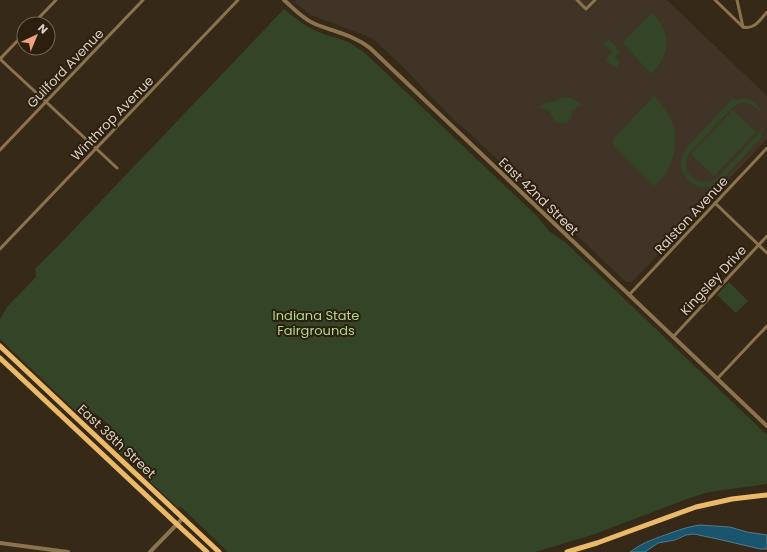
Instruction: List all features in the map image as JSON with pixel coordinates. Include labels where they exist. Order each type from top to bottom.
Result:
[{"type":"main road","name":"East 38th Street","points":[[0,346],[219,552]]},
{"type":"main road","name":"East 38th Street","points":[[0,358],[207,552]]},
{"type":"main road","points":[[567,552],[597,544],[696,507],[732,499],[767,495]]},
{"type":"street","points":[[41,16],[56,0]]},
{"type":"street","name":"Guilford Avenue","points":[[0,150],[143,0]]},
{"type":"street","name":"Winthrop Avenue","points":[[0,249],[238,0]]},
{"type":"street","name":"East 42nd Street","points":[[284,0],[309,21],[322,27],[351,36],[370,48],[717,379],[764,421],[767,426]]},
{"type":"street","points":[[577,0],[586,9],[595,0]]},
{"type":"street","points":[[715,0],[743,27],[748,28],[754,26],[767,12]]},
{"type":"street","points":[[737,0],[743,27]]},
{"type":"street","points":[[16,42],[0,59],[117,168]]},
{"type":"street","name":"Ralston Avenue","points":[[629,295],[767,148]]},
{"type":"street","points":[[715,203],[767,253]]},
{"type":"street","name":"Kingsley Drive","points":[[673,337],[767,236]]},
{"type":"street","points":[[717,379],[767,326]]},
{"type":"street","points":[[88,441],[94,435]]},
{"type":"street","points":[[150,552],[183,518]]},
{"type":"street","points":[[0,543],[66,552]]},
{"type":"shaded area","points":[[296,0],[667,0],[767,96],[767,139],[632,282],[626,282],[462,126],[458,124],[401,65],[372,38],[311,15],[294,2]]},
{"type":"green space","name":"Indiana State Fairgrounds","points":[[284,9],[310,28],[323,34],[341,39],[367,55],[537,216],[549,231],[566,243],[767,435],[767,484],[705,493],[592,535],[535,552],[228,552],[180,506],[178,508],[114,447],[117,437],[108,424],[95,413],[84,419],[2,341],[0,339],[0,319],[7,307],[36,277],[35,269]]},
{"type":"green space","points":[[652,13],[662,26],[665,34],[666,47],[663,59],[651,74],[624,44],[624,41]]},
{"type":"green space","points":[[609,40],[616,46],[616,49],[620,51],[615,57],[620,62],[617,68],[606,61],[608,56],[612,53],[605,45],[605,41]]},
{"type":"green space","points":[[654,96],[664,108],[672,123],[675,146],[669,168],[664,176],[654,186],[613,145],[613,139]]},
{"type":"green space","points":[[565,97],[578,102],[581,105],[572,111],[570,120],[566,123],[557,123],[551,116],[551,112],[539,107],[544,103],[554,102]]},
{"type":"green space","points":[[733,98],[735,100],[750,100],[759,108],[762,115],[763,122],[761,138],[721,181],[715,185],[700,187],[690,182],[686,177],[681,166],[681,160],[686,148]],"holes":[[[742,103],[757,108],[762,116],[762,126],[760,132],[717,178],[703,182],[692,178],[686,167],[689,154],[731,109]]]},
{"type":"green space","points":[[733,110],[756,132],[714,176],[691,154]]},
{"type":"green space","points":[[729,282],[748,301],[736,313],[717,295]]},
{"type":"water","points":[[700,525],[730,527],[747,532],[767,535],[767,549],[760,549],[694,534],[686,535],[675,540],[658,543],[645,552],[630,552],[655,539],[683,529]]}]
